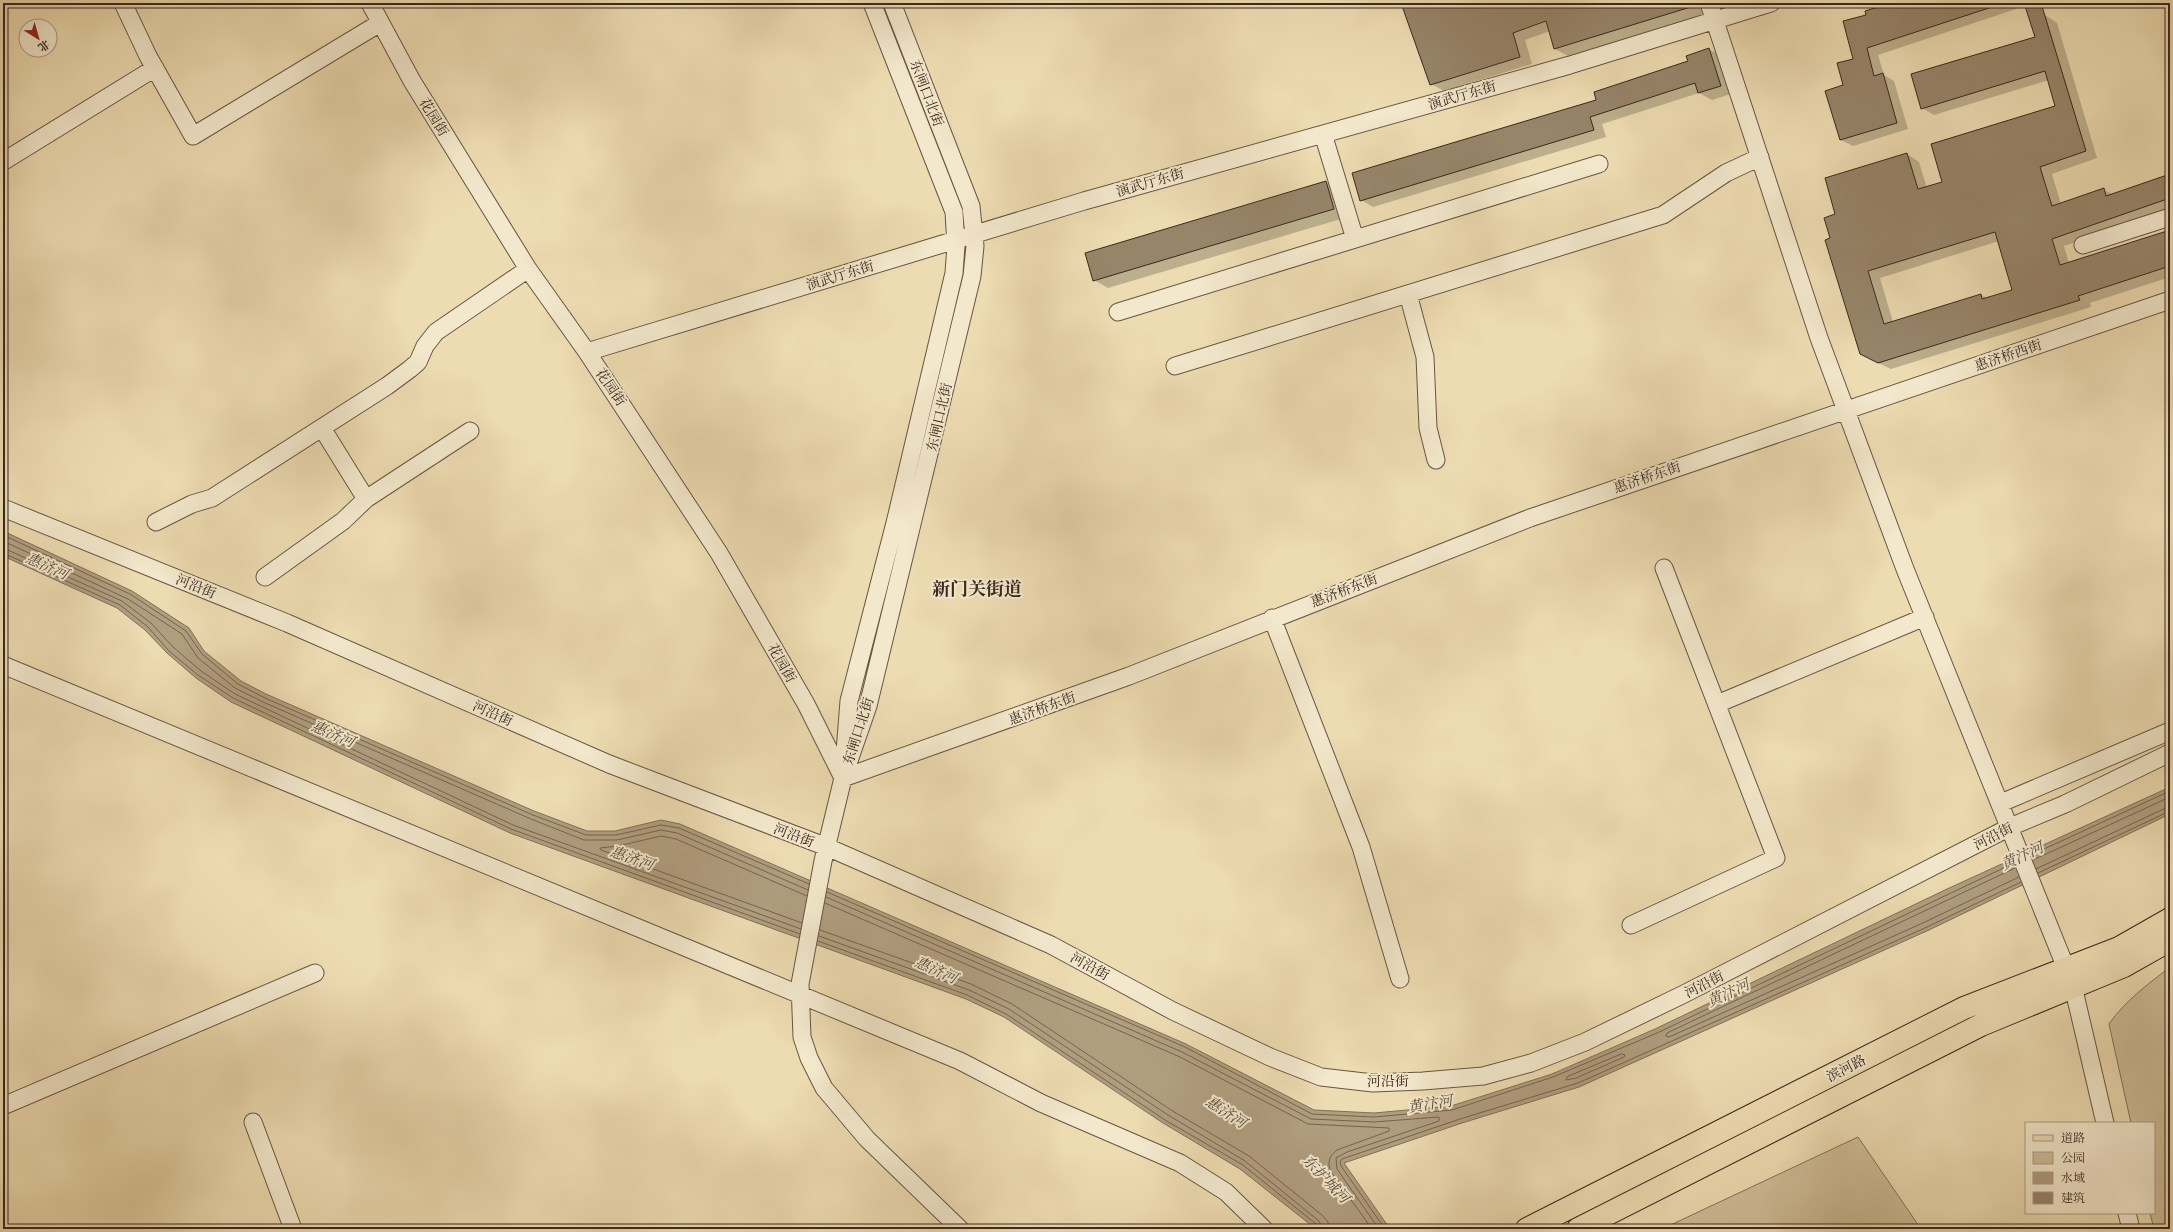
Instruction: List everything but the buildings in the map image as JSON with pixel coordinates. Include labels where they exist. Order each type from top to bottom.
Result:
[{"type":"main road","name":"滨河路","points":[[1578,1229],[1981,1025],[2070,977],[2170,919]]},
{"type":"main road","name":"滨河路","points":[[1527,1229],[1964,1008],[2070,977],[2124,966],[2170,940]]},
{"type":"street","points":[[123,3],[155,68],[193,136],[380,23]]},
{"type":"street","name":"花园街","points":[[370,3],[412,81],[528,269],[587,352],[719,553],[806,704],[843,778]]},
{"type":"street","name":"东闸口北街","points":[[843,778],[850,701],[893,531],[954,273],[956,240],[954,212],[872,3]]},
{"type":"street","name":"东闸口北街","points":[[843,778],[868,706],[972,276],[974,234],[971,206],[892,3]]},
{"type":"street","points":[[1709,3],[1820,338],[1846,409],[1925,617],[2070,977],[2105,1122]]},
{"type":"street","name":"演武厅东街","points":[[587,352],[1084,201],[1570,65],[1771,3]]},
{"type":"street","points":[[4,161],[155,68]]},
{"type":"street","points":[[1322,134],[1355,239]]},
{"type":"street","points":[[1175,366],[1663,215],[1726,173],[1760,157]]},
{"type":"street","points":[[1118,312],[1599,164]]},
{"type":"street","points":[[2083,245],[2170,217]]},
{"type":"street","points":[[156,522],[186,507],[212,498],[322,428],[410,369],[418,362],[425,346],[436,332],[528,269]]},
{"type":"street","points":[[1408,294],[1424,357],[1428,428],[1436,460]]},
{"type":"street","name":"惠济桥西街","points":[[1846,409],[2170,300]]},
{"type":"street","name":"惠济桥东街","points":[[843,778],[1122,679],[1272,618],[1530,518],[1846,409]]},
{"type":"street","points":[[322,428],[366,499]]},
{"type":"street","points":[[265,577],[343,521],[366,499],[470,431]]},
{"type":"street","name":"河沿街","points":[[3,508],[288,623],[609,764],[825,854],[1051,945],[1173,1012],[1270,1057],[1321,1077],[1373,1083],[1483,1076],[1531,1063],[1585,1042],[2013,834],[2065,804],[2170,753]]},
{"type":"street","points":[[1631,925],[1776,858],[1664,568]]},
{"type":"street","points":[[1717,704],[1925,617]]},
{"type":"street","points":[[1272,618],[1361,847],[1400,978]]},
{"type":"street","points":[[3,665],[960,1061],[1041,1103],[1180,1163],[1226,1192],[1264,1229]]},
{"type":"street","points":[[2001,803],[2170,731]]},
{"type":"street","points":[[843,778],[803,959],[800,995],[802,1037],[811,1064],[824,1088],[867,1139],[960,1229]]},
{"type":"street","points":[[3,1106],[315,973]]},
{"type":"street","points":[[253,1122],[293,1229]]},
{"type":"street","points":[[2127,1214],[2131,1229]]},
{"type":"green space","points":[[2170,967],[2170,1229],[2154,1229],[2150,1214],[2155,1214],[2155,1122],[2131,1122],[2109,1024],[2122,1008]]},
{"type":"green space","points":[[1858,1137],[1921,1229],[1662,1229]]},
{"type":"water","points":[[3,531],[132,591],[189,628],[204,651],[241,681],[266,694],[534,811],[587,831],[615,831],[661,820],[680,824],[1186,1044],[1314,1110],[1374,1113],[1451,1106],[1552,1074],[1655,1029],[1947,889],[2170,787],[2170,814],[1929,930],[1579,1087],[1462,1123],[1344,1163],[1390,1229],[1316,1229],[1240,1169],[1163,1123],[1004,1017],[966,999],[510,833],[231,702],[196,678],[167,653],[145,630],[117,608],[3,556]]},
{"type":"district","name":"新门关街道","points":[[977,589]]},
{"type":"water label","name":"惠济河","points":[[47,566]]},
{"type":"water label","name":"惠济河","points":[[333,734]]},
{"type":"water label","name":"黄汴河","points":[[2022,856]]},
{"type":"water label","name":"惠济河","points":[[632,858]]},
{"type":"water label","name":"惠济河","points":[[936,970]]},
{"type":"water label","name":"黄汴河","points":[[1728,993]]},
{"type":"water label","name":"黄汴河","points":[[1430,1104]]},
{"type":"water label","name":"惠济河","points":[[1226,1112]]},
{"type":"water label","name":"东护城河","points":[[1326,1179]]}]
